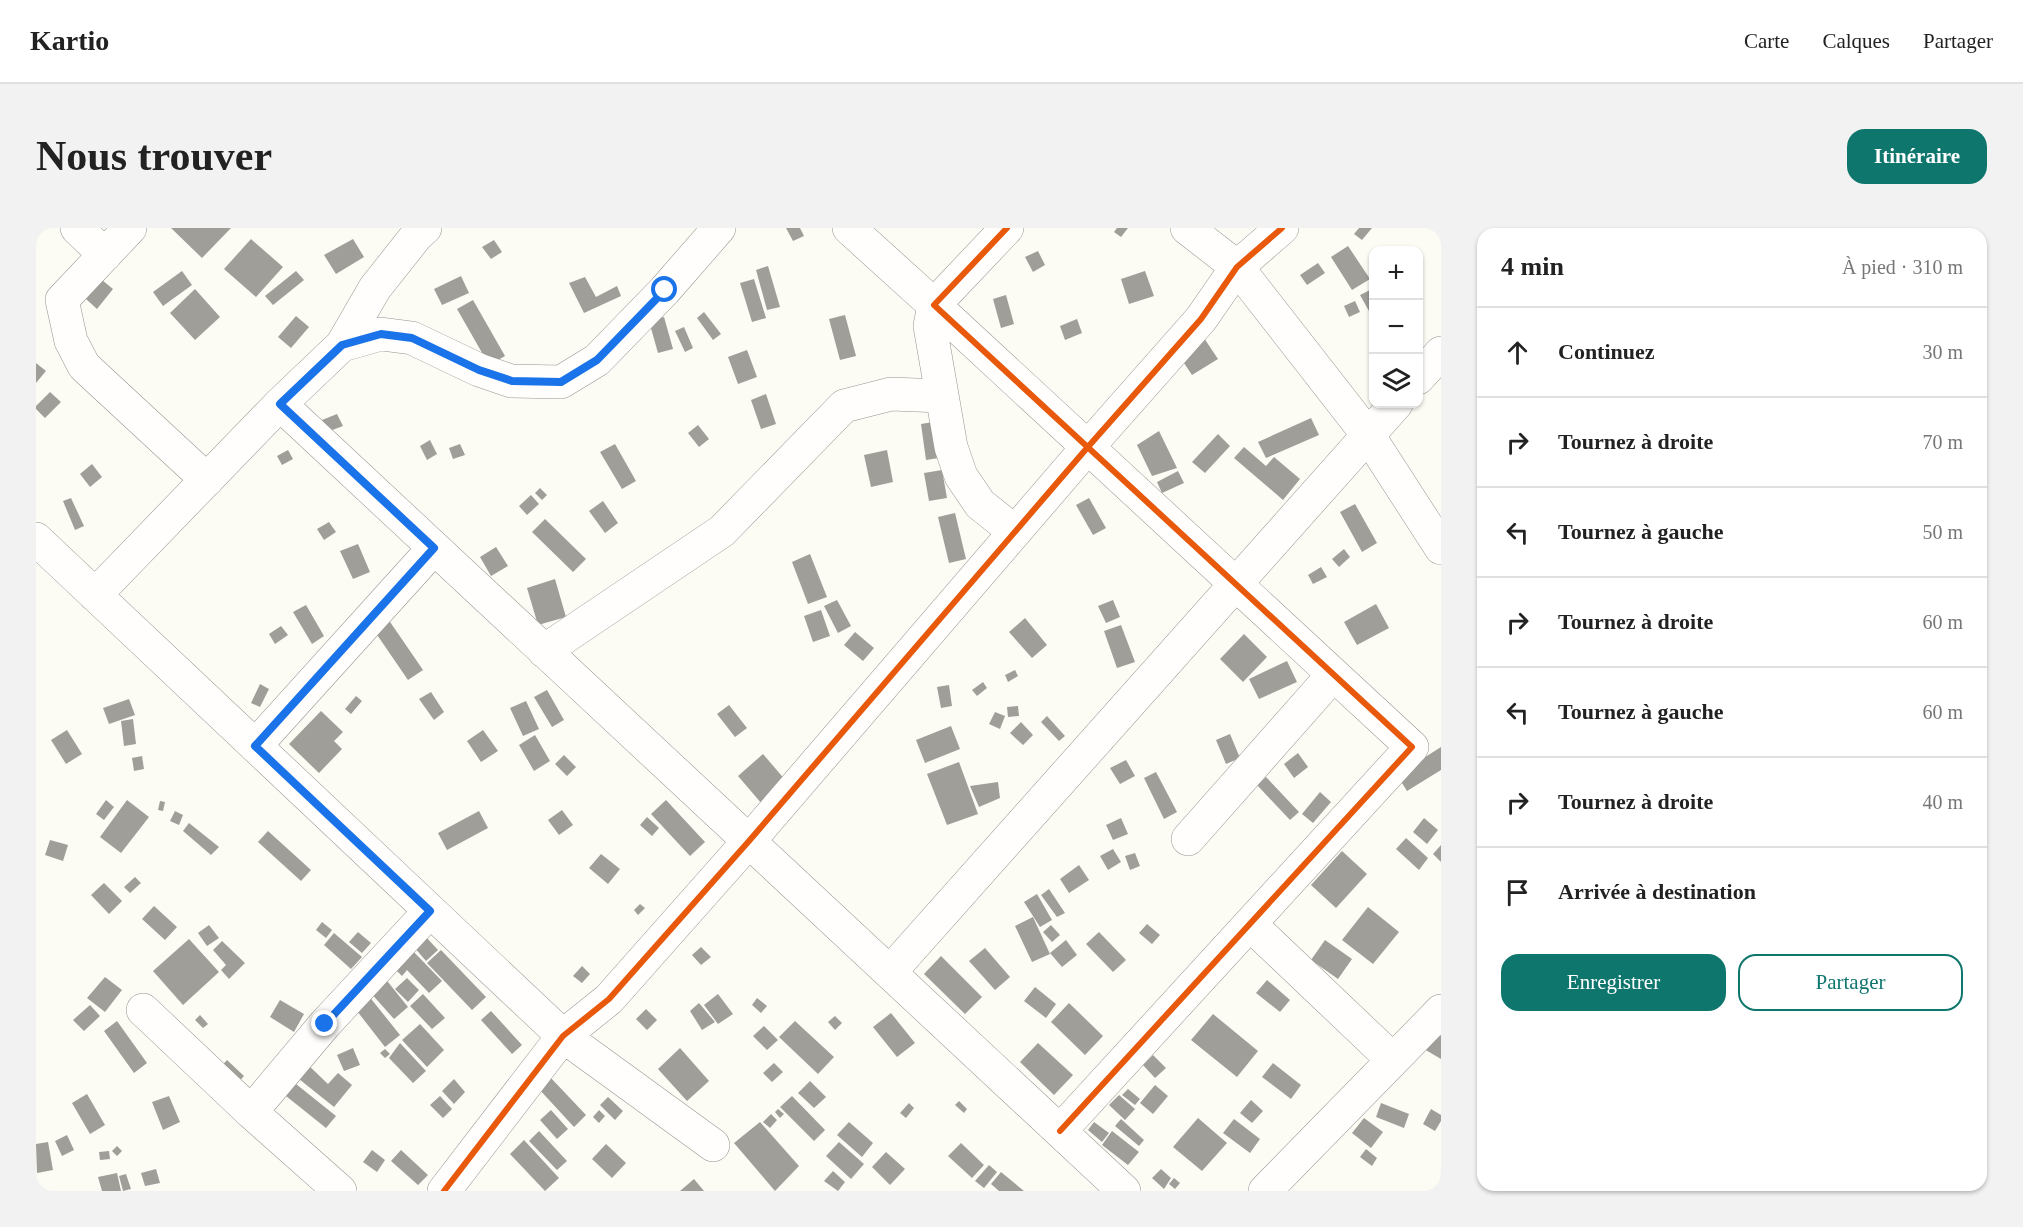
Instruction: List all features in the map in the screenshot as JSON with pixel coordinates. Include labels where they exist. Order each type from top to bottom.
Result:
[{"type":"street","points":[[77,228],[105,255]]},
{"type":"street","points":[[130,228],[62,300],[71,341],[84,366],[207,480]]},
{"type":"street","points":[[95,595],[280,404],[342,345],[375,288],[424,228]]},
{"type":"street","points":[[342,345],[381,334],[412,338],[479,370],[512,381],[561,382],[597,360],[665,290],[719,228]]},
{"type":"street","points":[[849,228],[1412,747],[1060,1131]]},
{"type":"street","points":[[1007,228],[934,305],[930,326],[951,447],[961,476],[980,504],[1015,532]]},
{"type":"street","points":[[1187,228],[1237,267],[1368,435],[1441,548]]},
{"type":"street","points":[[444,1191],[563,1036],[609,999],[749,841],[1087,448],[1202,319],[1237,267],[1282,228]]},
{"type":"street","points":[[1423,373],[1441,353]]},
{"type":"street","points":[[544,651],[722,531],[844,406],[891,394],[942,396]]},
{"type":"street","points":[[280,404],[1124,1191]]},
{"type":"street","points":[[890,972],[1392,408]]},
{"type":"street","points":[[36,539],[563,1036],[713,1145]]},
{"type":"street","points":[[255,746],[434,548]]},
{"type":"street","points":[[1188,839],[1333,675]]},
{"type":"street","points":[[251,1112],[325,1024],[430,911]]},
{"type":"street","points":[[1250,924],[1393,1060]]},
{"type":"street","points":[[143,1010],[251,1112],[340,1191]]},
{"type":"street","points":[[1265,1191],[1441,1011]]},
{"type":"building","points":[[171,228],[231,228],[202,258]]},
{"type":"building","points":[[786,228],[800,228],[804,236],[793,241]]},
{"type":"building","points":[[1117,228],[1128,228],[1121,237],[1114,232]]},
{"type":"building","points":[[1359,228],[1372,228],[1362,240],[1354,234]]},
{"type":"building","points":[[251,239],[283,267],[256,297],[224,269]]},
{"type":"building","points":[[353,239],[364,257],[336,274],[324,255]]},
{"type":"building","points":[[494,240],[502,252],[491,259],[482,247]]},
{"type":"building","points":[[1348,246],[1369,280],[1352,290],[1331,257]]},
{"type":"building","points":[[1038,251],[1045,265],[1033,272],[1025,257]]},
{"type":"building","points":[[1318,263],[1325,273],[1307,285],[1300,275]]},
{"type":"building","points":[[768,266],[780,307],[767,310],[756,270]]},
{"type":"building","points":[[182,271],[192,285],[163,306],[153,292]]},
{"type":"building","points":[[296,271],[304,280],[273,305],[265,296]]},
{"type":"building","points":[[1145,271],[1154,296],[1129,304],[1121,279]]},
{"type":"building","points":[[461,276],[469,293],[442,305],[434,289]]},
{"type":"building","points":[[585,277],[596,297],[617,286],[621,296],[584,313],[569,283]]},
{"type":"building","points":[[754,279],[766,318],[752,322],[740,283]]},
{"type":"building","points":[[102,280],[113,289],[97,309],[86,299]]},
{"type":"building","points":[[195,289],[220,317],[195,340],[170,313]]},
{"type":"building","points":[[1369,290],[1369,311],[1360,295]]},
{"type":"building","points":[[1006,295],[1014,324],[1001,328],[993,299]]},
{"type":"building","points":[[473,300],[505,356],[489,365],[457,309]]},
{"type":"building","points":[[1355,301],[1360,312],[1349,317],[1344,306]]},
{"type":"building","points":[[704,312],[721,334],[713,340],[697,318]]},
{"type":"building","points":[[845,315],[856,356],[840,360],[829,319]]},
{"type":"building","points":[[296,316],[309,327],[291,348],[278,337]]},
{"type":"building","points":[[664,317],[673,349],[658,353],[649,321]]},
{"type":"building","points":[[1077,319],[1082,333],[1065,340],[1060,326]]},
{"type":"building","points":[[684,327],[693,348],[685,352],[675,331]]},
{"type":"building","points":[[1204,338],[1218,359],[1192,375],[1178,354]]},
{"type":"building","points":[[747,350],[757,377],[738,384],[728,357]]},
{"type":"building","points":[[36,363],[46,371],[36,383]]},
{"type":"building","points":[[50,392],[61,402],[45,418],[36,406]]},
{"type":"building","points":[[766,394],[776,424],[761,429],[751,400]]},
{"type":"building","points":[[337,414],[343,426],[327,432],[322,420]]},
{"type":"building","points":[[1311,418],[1319,435],[1266,458],[1258,442]]},
{"type":"building","points":[[933,422],[939,458],[926,460],[921,424]]},
{"type":"building","points":[[698,425],[709,439],[699,447],[688,433]]},
{"type":"building","points":[[1159,431],[1177,468],[1152,476],[1137,445]]},
{"type":"building","points":[[1218,434],[1230,446],[1205,473],[1192,462]]},
{"type":"building","points":[[430,440],[437,454],[427,460],[420,446]]},
{"type":"building","points":[[460,444],[465,455],[453,459],[449,448]]},
{"type":"building","points":[[615,444],[636,481],[622,489],[600,452]]},
{"type":"building","points":[[1244,447],[1266,466],[1274,457],[1300,479],[1283,500],[1234,458]]},
{"type":"building","points":[[288,450],[293,459],[282,465],[277,456]]},
{"type":"building","points":[[887,450],[893,482],[871,487],[864,455]]},
{"type":"building","points":[[92,464],[102,477],[90,487],[80,474]]},
{"type":"building","points":[[942,470],[947,498],[929,501],[924,473]]},
{"type":"building","points":[[1178,471],[1184,483],[1162,493],[1157,482]]},
{"type":"building","points":[[540,488],[547,495],[542,500],[535,493]]},
{"type":"building","points":[[531,495],[539,504],[527,515],[519,506]]},
{"type":"building","points":[[71,498],[84,526],[75,530],[63,501]]},
{"type":"building","points":[[1089,498],[1106,528],[1093,535],[1076,505]]},
{"type":"building","points":[[603,501],[618,523],[605,533],[589,511]]},
{"type":"building","points":[[1355,504],[1377,543],[1362,552],[1340,512]]},
{"type":"building","points":[[955,513],[966,559],[949,563],[938,517]]},
{"type":"building","points":[[545,519],[586,559],[573,572],[532,532]]},
{"type":"building","points":[[329,522],[336,532],[324,540],[317,529]]},
{"type":"building","points":[[358,544],[370,572],[353,579],[340,551]]},
{"type":"building","points":[[496,547],[508,566],[491,576],[480,557]]},
{"type":"building","points":[[1344,549],[1350,557],[1339,567],[1332,559]]},
{"type":"building","points":[[810,554],[827,597],[808,604],[792,562]]},
{"type":"building","points":[[1321,567],[1327,577],[1313,584],[1308,575]]},
{"type":"building","points":[[555,579],[566,617],[538,625],[527,588]]},
{"type":"building","points":[[837,600],[851,626],[838,633],[824,606]]},
{"type":"building","points":[[1113,600],[1120,617],[1106,623],[1098,606]]},
{"type":"building","points":[[1376,604],[1389,628],[1357,645],[1344,622]]},
{"type":"building","points":[[306,605],[324,636],[312,644],[293,612]]},
{"type":"building","points":[[821,610],[830,636],[813,642],[804,616]]},
{"type":"building","points":[[386,616],[423,670],[408,680],[371,626]]},
{"type":"building","points":[[1025,618],[1047,645],[1032,658],[1009,632]]},
{"type":"building","points":[[1121,625],[1135,662],[1117,668],[1104,631]]},
{"type":"building","points":[[281,626],[288,635],[275,644],[269,634]]},
{"type":"building","points":[[855,632],[874,648],[863,661],[844,645]]},
{"type":"building","points":[[1244,634],[1267,657],[1243,682],[1220,659]]},
{"type":"building","points":[[1287,661],[1297,682],[1259,699],[1249,679]]},
{"type":"building","points":[[1015,670],[1018,676],[1008,682],[1005,675]]},
{"type":"building","points":[[983,682],[987,688],[977,696],[972,690]]},
{"type":"building","points":[[260,684],[269,689],[260,707],[251,703]]},
{"type":"building","points":[[949,685],[952,706],[941,708],[937,687]]},
{"type":"building","points":[[547,690],[564,720],[552,727],[534,697]]},
{"type":"building","points":[[431,692],[444,712],[434,720],[419,699]]},
{"type":"building","points":[[356,696],[362,701],[351,714],[345,709]]},
{"type":"building","points":[[129,699],[135,715],[109,724],[103,708]]},
{"type":"building","points":[[526,701],[539,729],[523,736],[510,708]]},
{"type":"building","points":[[729,705],[747,728],[735,737],[717,714]]},
{"type":"building","points":[[1018,706],[1019,716],[1008,717],[1007,707]]},
{"type":"building","points":[[321,711],[343,732],[334,741],[342,749],[319,773],[289,744]]},
{"type":"building","points":[[995,712],[1005,716],[1000,729],[989,724]]},
{"type":"building","points":[[1047,716],[1065,736],[1059,741],[1041,722]]},
{"type":"building","points":[[133,719],[136,744],[124,746],[121,721]]},
{"type":"building","points":[[1021,722],[1033,735],[1023,745],[1010,733]]},
{"type":"building","points":[[951,726],[960,749],[925,763],[916,740]]},
{"type":"building","points":[[67,730],[82,754],[66,764],[51,740]]},
{"type":"building","points":[[483,730],[498,751],[481,762],[467,741]]},
{"type":"building","points":[[1230,734],[1240,758],[1226,764],[1216,740]]},
{"type":"building","points":[[535,735],[550,761],[534,771],[519,745]]},
{"type":"building","points":[[1441,747],[1441,770],[1407,791],[1397,775]]},
{"type":"building","points":[[1298,753],[1308,767],[1294,778],[1284,764]]},
{"type":"building","points":[[763,754],[787,782],[762,804],[738,776]]},
{"type":"building","points":[[564,755],[576,767],[567,776],[555,764]]},
{"type":"building","points":[[142,756],[144,769],[134,771],[132,758]]},
{"type":"building","points":[[1126,760],[1135,776],[1120,784],[1110,768]]},
{"type":"building","points":[[959,762],[978,814],[947,825],[927,774]]},
{"type":"building","points":[[1156,772],[1177,812],[1164,819],[1144,778]]},
{"type":"building","points":[[1266,777],[1299,812],[1290,820],[1257,785]]},
{"type":"building","points":[[998,782],[1000,798],[979,807],[970,786]]},
{"type":"building","points":[[1320,792],[1331,802],[1313,823],[1302,814]]},
{"type":"building","points":[[106,800],[114,807],[104,820],[96,814]]},
{"type":"building","points":[[127,800],[149,817],[121,853],[100,837]]},
{"type":"building","points":[[666,800],[705,842],[690,856],[651,814]]},
{"type":"building","points":[[160,801],[165,802],[163,811],[158,810]]},
{"type":"building","points":[[562,810],[573,825],[559,835],[548,820]]},
{"type":"building","points":[[175,811],[183,815],[179,825],[170,821]]},
{"type":"building","points":[[479,811],[488,828],[447,850],[438,833]]},
{"type":"building","points":[[647,817],[659,828],[652,836],[640,825]]},
{"type":"building","points":[[1121,818],[1128,834],[1113,840],[1106,825]]},
{"type":"building","points":[[1424,818],[1438,830],[1427,844],[1413,832]]},
{"type":"building","points":[[189,823],[219,847],[211,855],[183,831]]},
{"type":"building","points":[[268,831],[311,870],[301,881],[258,842]]},
{"type":"building","points":[[1406,838],[1428,858],[1419,870],[1396,849]]},
{"type":"building","points":[[50,840],[68,845],[63,861],[45,855]]},
{"type":"building","points":[[1441,845],[1441,862],[1433,854]]},
{"type":"building","points":[[1113,849],[1121,862],[1108,870],[1100,856]]},
{"type":"building","points":[[1342,851],[1367,874],[1336,908],[1311,885]]},
{"type":"building","points":[[1135,853],[1140,866],[1130,870],[1125,856]]},
{"type":"building","points":[[601,854],[620,869],[608,884],[589,868]]},
{"type":"building","points":[[1079,865],[1089,880],[1069,893],[1060,879]]},
{"type":"building","points":[[135,877],[141,883],[130,893],[124,887]]},
{"type":"building","points":[[104,883],[122,901],[109,914],[91,895]]},
{"type":"building","points":[[1049,889],[1065,913],[1057,917],[1041,895]]},
{"type":"building","points":[[1037,894],[1052,920],[1040,927],[1024,902]]},
{"type":"building","points":[[640,904],[645,908],[638,915],[634,910]]},
{"type":"building","points":[[154,906],[177,927],[165,940],[142,919]]},
{"type":"building","points":[[1368,907],[1399,932],[1373,964],[1342,940]]},
{"type":"building","points":[[1033,917],[1050,954],[1032,962],[1015,926]]},
{"type":"building","points":[[322,922],[332,930],[326,938],[316,930]]},
{"type":"building","points":[[1147,924],[1160,935],[1152,944],[1139,933]]},
{"type":"building","points":[[209,925],[219,938],[207,946],[198,933]]},
{"type":"building","points":[[1051,925],[1060,935],[1052,942],[1043,932]]},
{"type":"building","points":[[358,932],[371,943],[362,953],[349,942]]},
{"type":"building","points":[[1099,932],[1126,960],[1113,972],[1086,944]]},
{"type":"building","points":[[334,933],[362,957],[351,969],[324,945]]},
{"type":"building","points":[[426,937],[438,950],[426,961],[414,947]]},
{"type":"building","points":[[189,939],[219,972],[183,1005],[153,971]]},
{"type":"building","points":[[1066,940],[1077,955],[1062,967],[1050,953]]},
{"type":"building","points":[[1325,940],[1352,959],[1338,979],[1311,960]]},
{"type":"building","points":[[222,941],[245,963],[229,979],[221,970],[226,965],[213,950]]},
{"type":"building","points":[[408,946],[442,981],[429,993],[407,970],[402,976],[389,963]]},
{"type":"building","points":[[701,947],[711,957],[701,965],[692,955]]},
{"type":"building","points":[[985,948],[1010,977],[995,990],[969,961]]},
{"type":"building","points":[[441,950],[486,997],[472,1010],[427,963]]},
{"type":"building","points":[[941,956],[982,997],[965,1014],[924,974]]},
{"type":"building","points":[[582,966],[590,974],[582,983],[573,976]]},
{"type":"building","points":[[105,977],[122,990],[105,1012],[87,998]]},
{"type":"building","points":[[384,977],[408,1007],[394,1019],[369,991]]},
{"type":"building","points":[[407,978],[419,990],[408,1002],[395,989]]},
{"type":"building","points":[[1267,980],[1290,1000],[1280,1012],[1256,993]]},
{"type":"building","points":[[1035,987],[1056,1004],[1046,1018],[1024,1001]]},
{"type":"building","points":[[364,990],[400,1035],[385,1047],[350,1002]]},
{"type":"building","points":[[423,994],[445,1018],[432,1029],[410,1006]]},
{"type":"building","points":[[718,994],[733,1014],[718,1024],[704,1005]]},
{"type":"building","points":[[757,998],[767,1006],[761,1013],[752,1005]]},
{"type":"building","points":[[280,1000],[304,1014],[294,1032],[270,1017]]},
{"type":"building","points":[[699,1003],[715,1022],[702,1030],[690,1011]]},
{"type":"building","points":[[1069,1003],[1103,1036],[1085,1055],[1051,1022]]},
{"type":"building","points":[[90,1005],[100,1016],[84,1031],[73,1020]]},
{"type":"building","points":[[646,1009],[657,1020],[647,1030],[636,1019]]},
{"type":"building","points":[[491,1011],[522,1045],[512,1054],[481,1020]]},
{"type":"building","points":[[891,1013],[915,1043],[897,1057],[873,1027]]},
{"type":"building","points":[[1213,1014],[1258,1051],[1237,1077],[1191,1040]]},
{"type":"building","points":[[200,1015],[208,1024],[203,1028],[195,1020]]},
{"type":"building","points":[[835,1016],[842,1023],[835,1030],[828,1022]]},
{"type":"building","points":[[117,1021],[147,1063],[134,1073],[104,1031]]},
{"type":"building","points":[[795,1021],[834,1057],[818,1074],[779,1037]]},
{"type":"building","points":[[420,1024],[444,1050],[427,1067],[402,1040]]},
{"type":"building","points":[[764,1026],[778,1040],[767,1050],[753,1036]]},
{"type":"building","points":[[1428,1029],[1441,1036],[1441,1059],[1419,1046]]},
{"type":"building","points":[[400,1043],[426,1071],[413,1083],[389,1058]]},
{"type":"building","points":[[1038,1043],[1073,1075],[1054,1095],[1020,1062]]},
{"type":"building","points":[[353,1048],[360,1065],[344,1071],[337,1055]]},
{"type":"building","points":[[680,1048],[709,1081],[687,1101],[658,1069]]},
{"type":"building","points":[[385,1049],[390,1054],[385,1058],[380,1053]]},
{"type":"building","points":[[1153,1055],[1166,1068],[1155,1078],[1143,1065]]},
{"type":"building","points":[[227,1060],[244,1076],[233,1088],[216,1072]]},
{"type":"building","points":[[306,1063],[328,1084],[338,1073],[352,1085],[334,1107],[294,1075]]},
{"type":"building","points":[[774,1063],[783,1072],[772,1082],[763,1073]]},
{"type":"building","points":[[1273,1063],[1301,1085],[1291,1099],[1262,1077]]},
{"type":"building","points":[[550,1077],[586,1115],[574,1127],[538,1088]]},
{"type":"building","points":[[454,1079],[465,1092],[454,1104],[442,1091]]},
{"type":"building","points":[[810,1081],[826,1097],[814,1108],[798,1093]]},
{"type":"building","points":[[296,1084],[336,1116],[326,1128],[286,1096]]},
{"type":"building","points":[[1155,1085],[1168,1096],[1153,1114],[1140,1103]]},
{"type":"building","points":[[1128,1089],[1140,1099],[1135,1105],[1122,1095]]},
{"type":"building","points":[[87,1094],[105,1125],[90,1134],[72,1103]]},
{"type":"building","points":[[1119,1095],[1135,1109],[1125,1120],[1109,1105]]},
{"type":"building","points":[[169,1096],[180,1122],[163,1130],[152,1102]]},
{"type":"building","points":[[440,1096],[452,1109],[443,1118],[430,1105]]},
{"type":"building","points":[[792,1096],[825,1130],[814,1141],[780,1107]]},
{"type":"building","points":[[608,1097],[623,1111],[615,1120],[600,1105]]},
{"type":"building","points":[[1251,1100],[1263,1111],[1252,1123],[1240,1113]]},
{"type":"building","points":[[959,1101],[967,1109],[964,1113],[955,1105]]},
{"type":"building","points":[[909,1103],[914,1108],[906,1118],[900,1113]]},
{"type":"building","points":[[1381,1103],[1409,1114],[1404,1128],[1376,1117]]},
{"type":"building","points":[[778,1109],[784,1114],[780,1118],[775,1112]]},
{"type":"building","points":[[1431,1109],[1441,1115],[1441,1121],[1435,1131],[1423,1124]]},
{"type":"building","points":[[551,1110],[568,1129],[557,1139],[540,1120]]},
{"type":"building","points":[[599,1110],[605,1116],[599,1123],[593,1117]]},
{"type":"building","points":[[771,1114],[777,1120],[770,1128],[763,1122]]},
{"type":"building","points":[[1198,1118],[1227,1143],[1202,1171],[1173,1147]]},
{"type":"building","points":[[1364,1118],[1383,1132],[1371,1148],[1352,1133]]},
{"type":"building","points":[[1121,1119],[1144,1140],[1139,1146],[1115,1126]]},
{"type":"building","points":[[1234,1119],[1260,1139],[1250,1153],[1223,1133]]},
{"type":"building","points":[[760,1122],[799,1166],[775,1191],[734,1143]]},
{"type":"building","points":[[849,1122],[873,1143],[862,1157],[837,1135]]},
{"type":"building","points":[[1094,1122],[1109,1133],[1102,1142],[1088,1130]]},
{"type":"building","points":[[539,1131],[567,1161],[557,1170],[529,1141]]},
{"type":"building","points":[[1112,1131],[1139,1152],[1128,1165],[1102,1145]]},
{"type":"building","points":[[67,1135],[74,1150],[62,1156],[55,1141]]},
{"type":"building","points":[[524,1140],[559,1178],[545,1191],[510,1154]]},
{"type":"building","points":[[48,1142],[53,1170],[37,1173],[36,1144]]},
{"type":"building","points":[[839,1142],[864,1164],[851,1179],[826,1156]]},
{"type":"building","points":[[961,1143],[984,1165],[972,1178],[948,1156]]},
{"type":"building","points":[[606,1144],[626,1163],[612,1178],[592,1159]]},
{"type":"building","points":[[117,1146],[122,1151],[117,1156],[112,1151]]},
{"type":"building","points":[[1366,1149],[1377,1158],[1372,1166],[1360,1157]]},
{"type":"building","points":[[372,1150],[385,1160],[377,1172],[363,1162]]},
{"type":"building","points":[[401,1150],[428,1175],[418,1185],[391,1161]]},
{"type":"building","points":[[109,1151],[110,1159],[100,1160],[99,1152]]},
{"type":"building","points":[[886,1152],[905,1169],[890,1185],[872,1167]]},
{"type":"building","points":[[989,1165],[997,1172],[984,1188],[975,1181]]},
{"type":"building","points":[[156,1169],[160,1183],[145,1186],[141,1173]]},
{"type":"building","points":[[1161,1169],[1171,1178],[1164,1189],[1152,1178]]},
{"type":"building","points":[[833,1171],[845,1182],[838,1191],[824,1181]]},
{"type":"building","points":[[1001,1172],[1024,1191],[999,1191],[991,1184]]},
{"type":"building","points":[[117,1173],[121,1191],[102,1191],[98,1177]]},
{"type":"building","points":[[126,1174],[131,1189],[123,1191],[119,1176]]},
{"type":"building","points":[[1174,1178],[1180,1183],[1175,1189],[1169,1184]]},
{"type":"building","points":[[694,1179],[704,1191],[680,1191]]},
{"type":"cycle path","points":[[1007,228],[934,305],[1412,747],[1060,1131]]},
{"type":"cycle path","points":[[444,1191],[563,1036],[609,999],[749,841],[1201,319],[1237,267],[1282,228]]},
{"type":"route","points":[[325,1024],[430,911],[255,746],[434,548],[280,404],[342,345],[381,334],[412,338],[479,370],[512,381],[561,382],[597,360],[665,290]]}]
